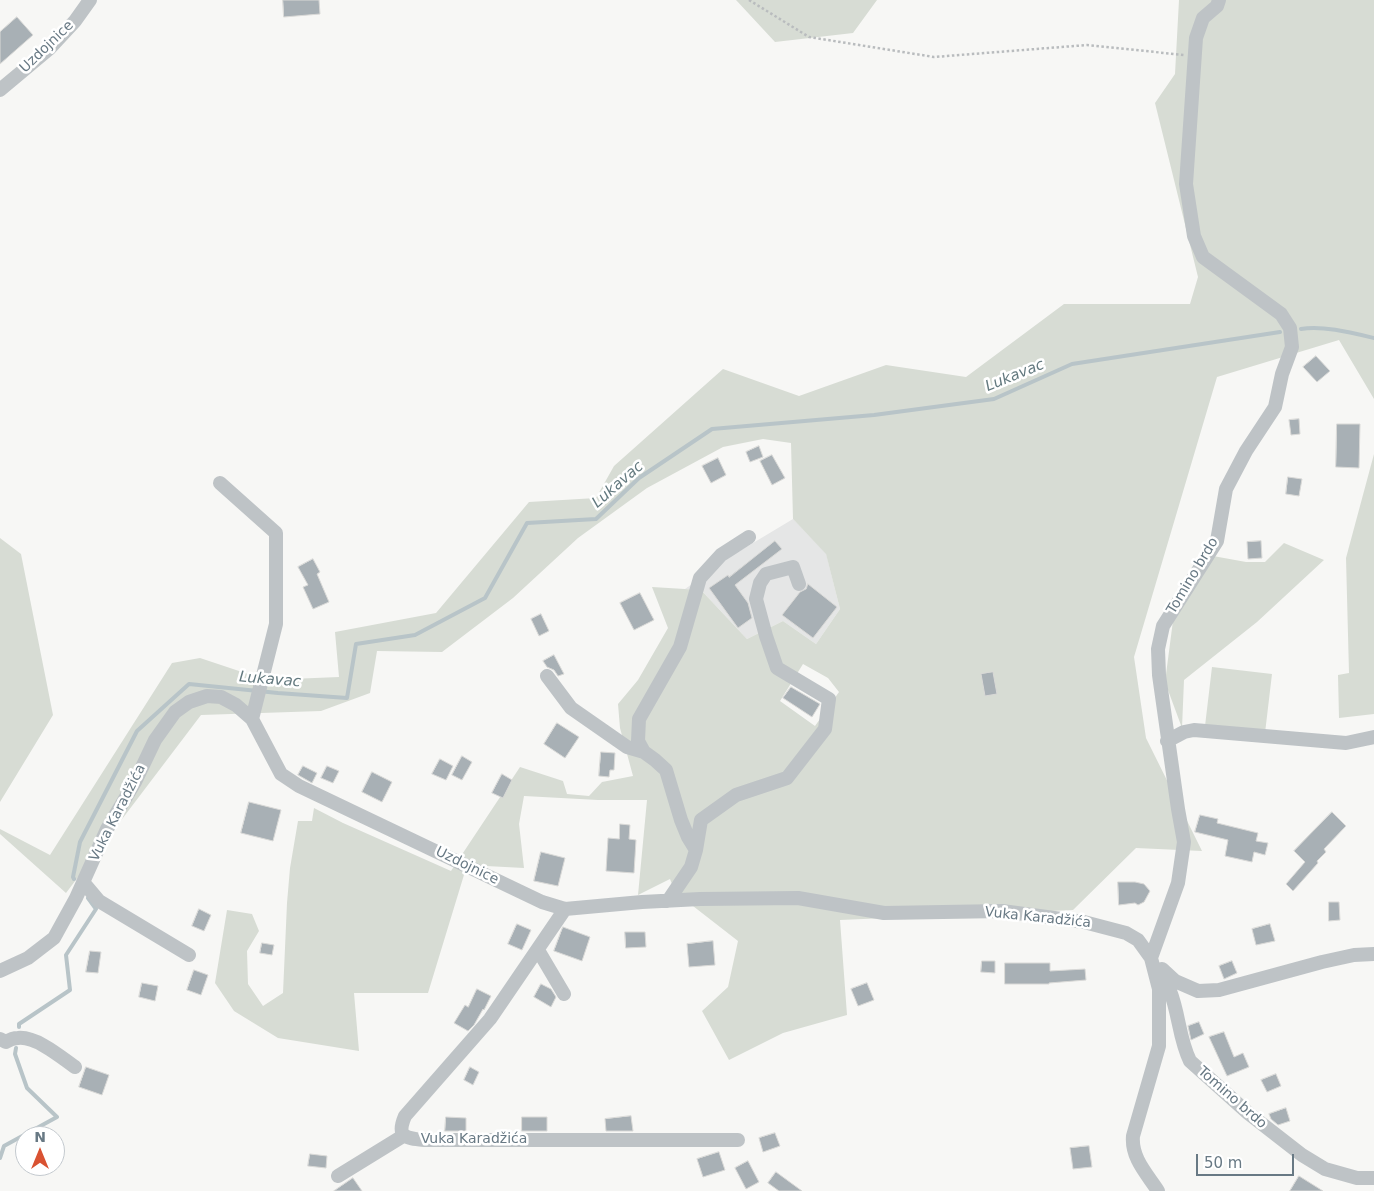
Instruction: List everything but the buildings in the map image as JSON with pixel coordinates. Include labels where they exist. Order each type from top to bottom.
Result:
[{"type":"street","name":"Uzdojnice","points":[[0,90],[49,49],[75,21],[90,0]]},
{"type":"street","name":"Tomino brdo","points":[[1219,0],[1217,6],[1203,18],[1196,38],[1186,184],[1194,236],[1203,257],[1281,314],[1290,328],[1292,347],[1282,374],[1275,407],[1246,452],[1226,489],[1217,541],[1163,626],[1158,650],[1159,675],[1184,842],[1178,883],[1151,958],[1170,989],[1181,1030],[1184,1050],[1190,1061],[1248,1113],[1302,1155],[1326,1169],[1358,1178],[1374,1178]]},
{"type":"street","points":[[220,482],[276,533],[276,624],[252,719]]},
{"type":"street","points":[[644,752],[638,741],[639,719],[680,647],[700,578],[721,555],[749,537]]},
{"type":"street","points":[[668,901],[691,867],[701,820],[736,795],[787,778],[825,729],[829,699],[777,668],[756,599],[760,583],[766,574],[793,567],[799,584]]},
{"type":"street","points":[[547,676],[570,708],[627,747],[644,752],[666,770],[681,820],[696,850]]},
{"type":"street","name":"Vuka Karadžića","points":[[0,972],[28,958],[54,938],[155,740],[175,712],[189,702],[206,696],[221,697],[236,704],[252,719]]},
{"type":"street","name":"Uzdojnice","points":[[252,719],[281,774],[300,786],[542,902],[565,909],[668,901]]},
{"type":"street","points":[[1168,741],[1184,732],[1194,730],[1346,743],[1374,737]]},
{"type":"street","points":[[84,882],[99,901],[189,956]]},
{"type":"street","name":"Vuka Karadžića","points":[[668,901],[798,898],[884,913],[1002,911],[1084,922],[1126,933],[1138,940],[1151,958],[1158,989],[1159,1046],[1132,1145],[1138,1162],[1158,1191]]},
{"type":"street","name":"Vuka Karadžića","points":[[565,909],[490,1019],[405,1116],[401,1125],[401,1132],[410,1139],[424,1140],[738,1140]]},
{"type":"street","points":[[538,950],[564,994]]},
{"type":"street","points":[[1151,958],[1175,981],[1198,991],[1220,990],[1322,962],[1374,954]]},
{"type":"street","points":[[0,1039],[6,1042],[19,1037],[34,1041],[46,1046],[75,1067]]},
{"type":"street","points":[[338,1176],[404,1136]]},
{"type":"path","points":[[749,0],[809,37],[934,57],[1087,45],[1195,56]]},
{"type":"shaded area","points":[[736,0],[877,0],[853,33],[775,42]]},
{"type":"shaded area","points":[[1179,0],[1374,0],[1374,399],[1339,340],[1217,377],[1134,657],[1146,738],[1202,851],[1136,848],[1073,910],[840,920],[847,1015],[783,1033],[729,1060],[702,1011],[728,987],[738,941],[675,892],[670,879],[638,895],[647,800],[598,800],[524,796],[519,824],[524,868],[467,865],[428,993],[354,993],[359,1051],[278,1038],[234,1011],[215,983],[227,910],[252,914],[259,931],[247,951],[248,984],[263,1006],[283,993],[290,868],[298,821],[312,821],[314,808],[343,823],[451,871],[520,767],[563,781],[567,794],[589,796],[602,782],[633,776],[620,728],[618,704],[638,680],[668,628],[652,587],[701,590],[747,639],[783,621],[816,644],[840,609],[826,554],[793,519],[791,443],[763,439],[723,447],[647,488],[578,538],[513,598],[442,652],[377,651],[370,693],[321,711],[201,715],[66,893],[0,834],[0,829],[50,855],[172,663],[200,658],[266,680],[339,677],[335,632],[436,613],[529,502],[596,498],[614,466],[723,369],[799,396],[886,365],[966,377],[1064,304],[1190,304],[1198,277],[1155,103],[1175,74]],"holes":[[[803,664],[828,678],[839,692],[815,726],[780,701]]]},
{"type":"shaded area","points":[[1374,454],[1374,714],[1339,718],[1338,675],[1349,673],[1346,558]]},
{"type":"shaded area","points":[[793,519],[826,553],[840,609],[816,644],[783,621],[747,639],[701,590],[685,589],[733,555]]},
{"type":"shaded area","points":[[0,538],[21,554],[53,715],[0,802]]},
{"type":"shaded area","points":[[1284,543],[1324,560],[1257,622],[1184,680],[1182,728],[1165,682],[1174,613],[1213,556],[1246,562],[1265,562]]},
{"type":"shaded area","points":[[1212,667],[1272,674],[1265,733],[1205,726]]},
{"type":"waterway","name":"Lukavac","points":[[1301,329],[1328,329],[1374,338]]},
{"type":"waterway","name":"Lukavac","points":[[74,879],[80,842],[137,731],[189,684],[347,698],[356,644],[415,635],[485,598],[527,523],[596,519],[639,478],[712,429],[874,415],[994,399],[1072,364],[1280,332]]},
{"type":"waterway","name":"Lukavac","points":[[19,1027],[19,1024],[70,990],[66,955],[96,909],[88,898]]},
{"type":"waterway","name":"Lukavac","points":[[0,1158],[4,1146],[57,1117],[27,1088],[15,1054],[16,1048]]}]
